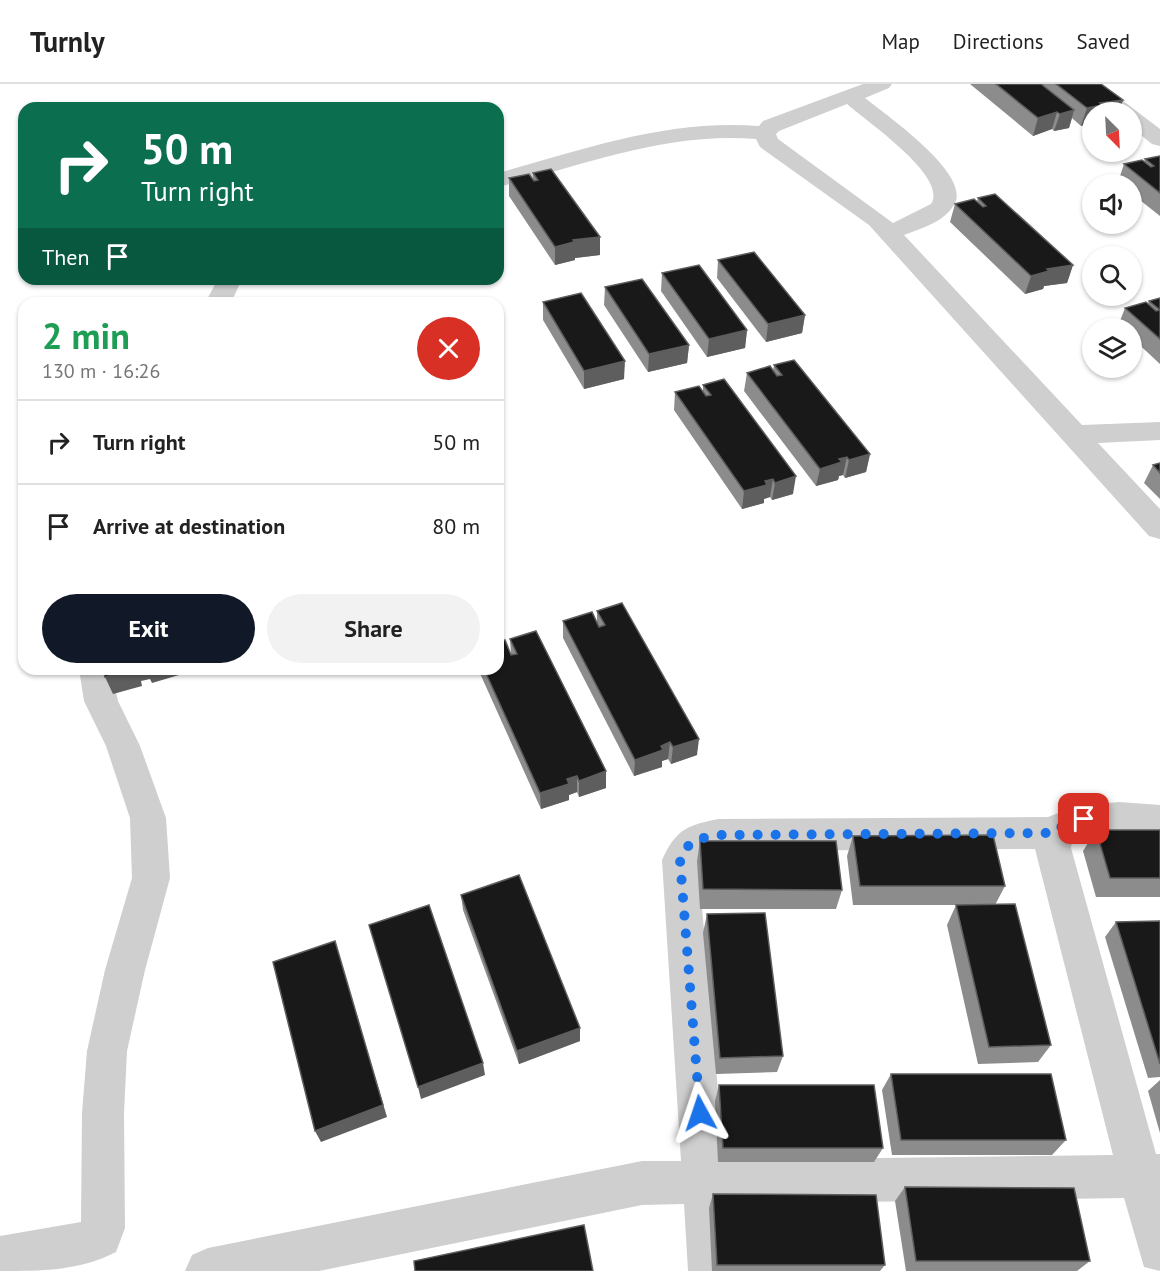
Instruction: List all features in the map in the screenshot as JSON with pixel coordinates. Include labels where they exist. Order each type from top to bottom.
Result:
[{"type":"street","points":[[765,133],[771,126],[882,84]]},
{"type":"street","points":[[1090,84],[1099,95],[1110,102]]},
{"type":"street","points":[[850,96],[931,168],[943,182],[946,194],[944,204],[934,212],[890,233]]},
{"type":"street","points":[[1142,125],[1160,139]]},
{"type":"street","points":[[504,178],[632,143],[689,132],[721,130],[765,133]]},
{"type":"street","points":[[765,133],[768,142],[864,210],[890,233],[1160,528]]},
{"type":"street","points":[[1075,435],[1160,431]]},
{"type":"street","points":[[0,1259],[87,1244],[100,1236],[103,1228],[103,1113],[107,1051],[125,970],[151,878],[148,818],[123,746],[101,701],[96,675]]},
{"type":"street","points":[[711,1271],[680,860],[686,845],[699,839],[719,835],[1054,833],[1065,824],[1084,819],[1160,820]]},
{"type":"street","points":[[1054,833],[1053,849],[1150,1176],[1160,1251]]},
{"type":"street","points":[[208,1271],[593,1191],[642,1183],[1150,1176]]},
{"type":"building","points":[[996,84],[1041,84],[1074,110],[1038,118]]},
{"type":"building","points":[[1056,84],[1101,84],[1123,100],[1082,102],[1082,104]]},
{"type":"building","points":[[1160,156],[1160,193],[1142,178],[1142,174],[1136,174],[1124,164],[1142,162],[1142,160],[1151,167],[1154,166],[1145,159]]},
{"type":"building","points":[[551,169],[600,237],[573,240],[574,242],[555,247],[509,178],[529,174],[534,181],[538,180],[533,173]]},
{"type":"building","points":[[995,194],[1073,265],[1047,269],[1049,271],[1031,276],[955,204],[974,199],[983,207],[986,206],[978,198]]},
{"type":"building","points":[[754,252],[805,315],[768,324],[718,260]]},
{"type":"building","points":[[699,265],[747,330],[709,339],[662,273]]},
{"type":"building","points":[[642,279],[689,345],[649,354],[605,287]]},
{"type":"building","points":[[581,293],[625,361],[584,371],[543,302]]},
{"type":"building","points":[[1160,298],[1160,310],[1149,301]]},
{"type":"building","points":[[1146,302],[1156,311],[1160,310],[1160,339],[1142,323],[1142,318],[1136,318],[1125,308],[1142,306],[1142,303]]},
{"type":"building","points":[[794,360],[870,454],[849,460],[847,457],[839,459],[842,462],[820,469],[747,373],[770,366],[777,376],[782,375],[774,365]]},
{"type":"building","points":[[724,379],[796,476],[775,483],[773,479],[765,481],[767,485],[744,491],[675,392],[699,386],[706,396],[711,395],[703,385]]},
{"type":"building","points":[[1160,463],[1160,473],[1153,465]]},
{"type":"building","points":[[622,603],[699,739],[673,747],[670,742],[661,746],[663,750],[635,760],[563,621],[592,612],[599,627],[605,625],[597,611]]},
{"type":"building","points":[[536,631],[606,771],[579,781],[577,776],[567,779],[569,784],[540,793],[487,675],[504,675],[504,640],[511,655],[517,654],[510,639]]},
{"type":"building","points":[[1096,830],[1160,830],[1160,878],[1110,878]]},
{"type":"building","points":[[993,835],[1005,886],[860,886],[853,836]]},
{"type":"building","points":[[700,841],[836,841],[842,890],[703,889]]},
{"type":"building","points":[[519,875],[580,1028],[517,1051],[461,895]]},
{"type":"building","points":[[1015,904],[1051,1045],[989,1047],[956,905]]},
{"type":"building","points":[[429,905],[483,1063],[418,1087],[369,925]]},
{"type":"building","points":[[765,913],[783,1056],[720,1058],[707,914]]},
{"type":"building","points":[[1160,921],[1160,1064],[1116,922]]},
{"type":"building","points":[[335,941],[383,1105],[315,1131],[273,962]]},
{"type":"building","points":[[891,1074],[1051,1074],[1066,1140],[901,1140]]},
{"type":"building","points":[[719,1085],[874,1085],[883,1148],[723,1148]]},
{"type":"building","points":[[905,1187],[1074,1188],[1090,1261],[916,1261]]},
{"type":"building","points":[[713,1194],[876,1195],[885,1265],[717,1265]]},
{"type":"building","points":[[584,1225],[593,1271],[415,1271],[414,1261]]},
{"type":"route","points":[[700,1113],[680,860],[686,845],[699,839],[719,835],[1054,833],[1065,824],[1084,819]]}]
